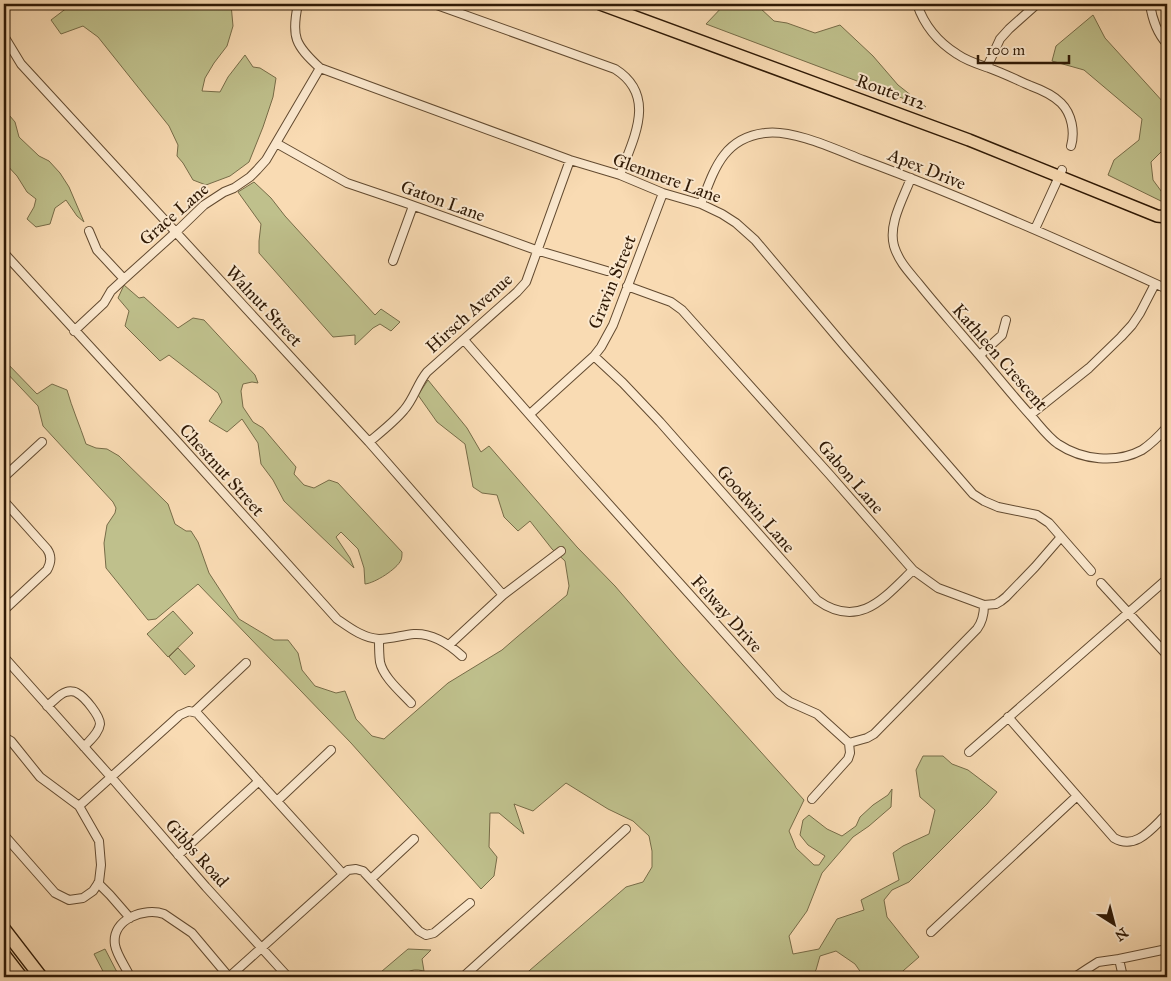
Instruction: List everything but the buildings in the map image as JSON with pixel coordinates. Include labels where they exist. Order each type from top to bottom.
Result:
[{"type":"highway","points":[[4,929],[41,977]]},
{"type":"highway","points":[[4,955],[21,977]]},
{"type":"main road","name":"Route 112","points":[[600,4],[928,124],[1008,156],[1160,209],[1167,216]]},
{"type":"main road","name":"Route 112","points":[[619,4],[943,122],[1018,152],[1060,174]]},
{"type":"street","name":"Glenmere Lane","points":[[298,4],[295,34],[302,50],[320,68],[570,160],[620,175],[663,193],[701,204],[736,223],[755,240],[973,494],[984,501],[998,506],[1037,515],[1049,523],[1091,571]]},
{"type":"street","points":[[434,4],[620,72],[632,84],[640,112],[639,122],[620,175]]},
{"type":"street","points":[[917,4],[928,26],[945,46],[972,63],[987,67],[1044,92],[1062,103],[1071,120],[1073,138],[1071,146]]},
{"type":"street","points":[[987,67],[1000,39],[1017,20],[1037,4]]},
{"type":"street","points":[[1150,4],[1156,26],[1167,44]]},
{"type":"street","name":"Walnut Street","points":[[4,36],[21,64],[369,442],[503,595]]},
{"type":"street","name":"Grace Lane","points":[[74,331],[104,303],[111,291],[124,278],[204,205],[250,177],[266,160],[320,68]]},
{"type":"street","name":"Apex Drive","points":[[701,204],[711,178],[720,160],[728,150],[745,138],[764,133],[788,133],[911,178],[1035,229],[1167,289]]},
{"type":"street","name":"Gaton Lane","points":[[276,144],[347,183],[536,250],[607,270]]},
{"type":"street","name":"Hirsch Avenue","points":[[369,442],[404,411],[411,401],[420,380],[427,372],[526,282],[570,160]]},
{"type":"street","points":[[1035,229],[1060,174]]},
{"type":"street","name":"Kathleen Crescent","points":[[911,178],[893,226],[892,234],[898,258],[906,270],[1046,434],[1058,444],[1086,456],[1094,458],[1117,457],[1141,450],[1167,427]]},
{"type":"street","name":"Gravin Street","points":[[530,414],[594,356],[601,347],[613,325],[663,193]]},
{"type":"street","points":[[393,261],[413,206]]},
{"type":"street","points":[[89,231],[97,250],[124,278]]},
{"type":"street","name":"Chestnut Street","points":[[4,253],[338,619],[361,634],[379,639],[415,634],[436,638],[449,645],[462,656]]},
{"type":"street","points":[[1030,415],[1089,368],[1122,337],[1140,313],[1155,284]]},
{"type":"street","name":"Gabon Lane","points":[[627,286],[671,302],[682,310],[913,570],[938,588],[984,605]]},
{"type":"street","points":[[980,355],[1002,335],[1006,320]]},
{"type":"street","name":"Felway Drive","points":[[464,340],[779,694],[790,702],[816,714],[849,743]]},
{"type":"street","name":"Goodwin Lane","points":[[594,356],[660,422],[817,600],[824,605],[833,610],[845,612],[854,612],[868,608],[882,600],[913,570]]},
{"type":"street","points":[[4,477],[42,442]]},
{"type":"street","points":[[4,502],[47,549],[50,564],[47,570],[4,610]]},
{"type":"street","points":[[812,799],[848,759],[850,753],[849,743],[874,734],[977,629],[981,623],[984,605],[996,604],[1001,601],[1062,537]]},
{"type":"street","points":[[449,645],[503,595],[561,551]]},
{"type":"street","points":[[969,752],[1167,579]]},
{"type":"street","points":[[1101,583],[1167,655]]},
{"type":"street","points":[[379,639],[380,663],[383,670],[411,703]]},
{"type":"street","name":"Gibbs Road","points":[[4,657],[288,977]]},
{"type":"street","points":[[79,806],[177,717],[191,711],[246,663]]},
{"type":"street","points":[[47,706],[65,692],[72,691],[77,692],[95,711],[100,723],[98,731],[84,747]]},
{"type":"street","points":[[191,711],[196,713],[343,874]]},
{"type":"street","points":[[1008,718],[1114,838],[1122,842],[1137,840],[1167,814]]},
{"type":"street","points":[[4,737],[11,741],[40,777],[79,806],[99,841],[101,865],[98,883],[93,891],[83,898],[69,900],[55,893],[4,836]]},
{"type":"street","points":[[277,801],[331,750]]},
{"type":"street","points":[[178,855],[259,781]]},
{"type":"street","points":[[931,932],[1077,796]]},
{"type":"street","points":[[462,977],[626,829]]},
{"type":"street","points":[[372,879],[414,839]]},
{"type":"street","points":[[130,977],[115,943],[116,935],[119,927],[138,914],[150,912],[164,914],[192,933],[229,977],[343,874],[352,869],[363,871],[372,879],[419,931],[426,935],[434,933],[470,903]]},
{"type":"street","points":[[98,883],[130,918]]},
{"type":"street","points":[[1076,977],[1098,962],[1167,949]]},
{"type":"street","points":[[1119,959],[1123,977]]},
{"type":"green space","points":[[72,4],[231,4],[233,26],[227,46],[205,78],[202,91],[220,92],[228,77],[245,55],[253,67],[260,68],[276,78],[273,97],[249,162],[230,176],[206,185],[193,180],[177,156],[178,145],[169,126],[98,37],[83,26],[61,34],[51,20]]},
{"type":"green space","points":[[725,4],[761,4],[760,8],[774,21],[787,23],[815,33],[840,25],[873,56],[898,85],[926,107],[706,24]]},
{"type":"green space","points":[[1093,15],[1105,38],[1167,106],[1167,144],[1151,162],[1153,180],[1167,199],[1167,204],[1108,175],[1114,160],[1139,140],[1142,119],[1084,70],[1052,61],[1056,46]]},
{"type":"green space","points":[[4,109],[15,122],[19,137],[39,156],[49,161],[60,173],[69,187],[84,222],[77,216],[66,200],[55,208],[50,224],[36,227],[27,219],[36,199],[27,192],[17,176],[4,162]]},
{"type":"green space","points":[[254,182],[271,198],[375,315],[381,309],[400,322],[391,331],[380,324],[355,345],[355,335],[333,337],[259,253],[261,224],[238,192]]},
{"type":"green space","points":[[124,285],[139,298],[144,297],[178,328],[193,318],[204,320],[255,375],[258,383],[243,384],[241,391],[243,407],[253,422],[263,428],[296,467],[294,474],[304,485],[314,488],[329,480],[338,483],[402,552],[399,564],[380,578],[365,584],[364,568],[358,549],[341,532],[336,537],[350,558],[354,568],[284,501],[273,480],[261,464],[258,443],[242,419],[227,432],[209,421],[222,402],[218,393],[169,355],[160,361],[125,326],[129,311],[118,298]]},
{"type":"green space","points":[[4,360],[37,394],[52,384],[67,390],[86,444],[96,448],[107,449],[119,456],[168,504],[175,524],[186,531],[191,531],[198,542],[209,573],[239,619],[274,640],[288,640],[298,653],[302,670],[315,686],[336,693],[345,691],[356,719],[372,736],[384,739],[448,683],[502,650],[567,595],[569,586],[565,561],[552,549],[530,521],[518,531],[504,517],[497,495],[482,493],[473,487],[465,444],[437,422],[418,395],[428,380],[467,428],[481,452],[489,446],[804,800],[789,831],[796,848],[814,865],[819,865],[825,856],[808,845],[800,835],[803,820],[809,815],[827,829],[842,836],[856,826],[860,817],[888,795],[892,789],[891,807],[853,837],[822,873],[807,911],[789,936],[793,954],[819,949],[837,919],[864,910],[861,900],[899,880],[893,853],[903,846],[929,834],[935,810],[920,797],[916,770],[923,756],[943,756],[952,764],[968,770],[997,792],[909,882],[892,890],[884,900],[887,917],[919,957],[896,977],[864,977],[855,964],[836,951],[820,956],[816,970],[810,977],[522,977],[626,887],[643,882],[652,867],[652,851],[649,836],[633,821],[608,809],[566,783],[533,811],[514,804],[524,834],[499,813],[490,813],[489,847],[497,857],[494,876],[481,889],[351,743],[198,584],[156,619],[148,620],[106,568],[104,543],[107,525],[115,513],[116,508],[113,502],[43,426],[38,406],[4,370]]},
{"type":"green space","points":[[173,611],[193,633],[168,657],[147,634]]},
{"type":"green space","points":[[178,648],[195,666],[185,675],[169,657]]},
{"type":"green space","points":[[105,949],[118,974],[111,977],[106,977],[94,954]]},
{"type":"green space","points":[[408,949],[431,950],[422,959],[424,971],[414,970],[396,977],[375,977]]}]
